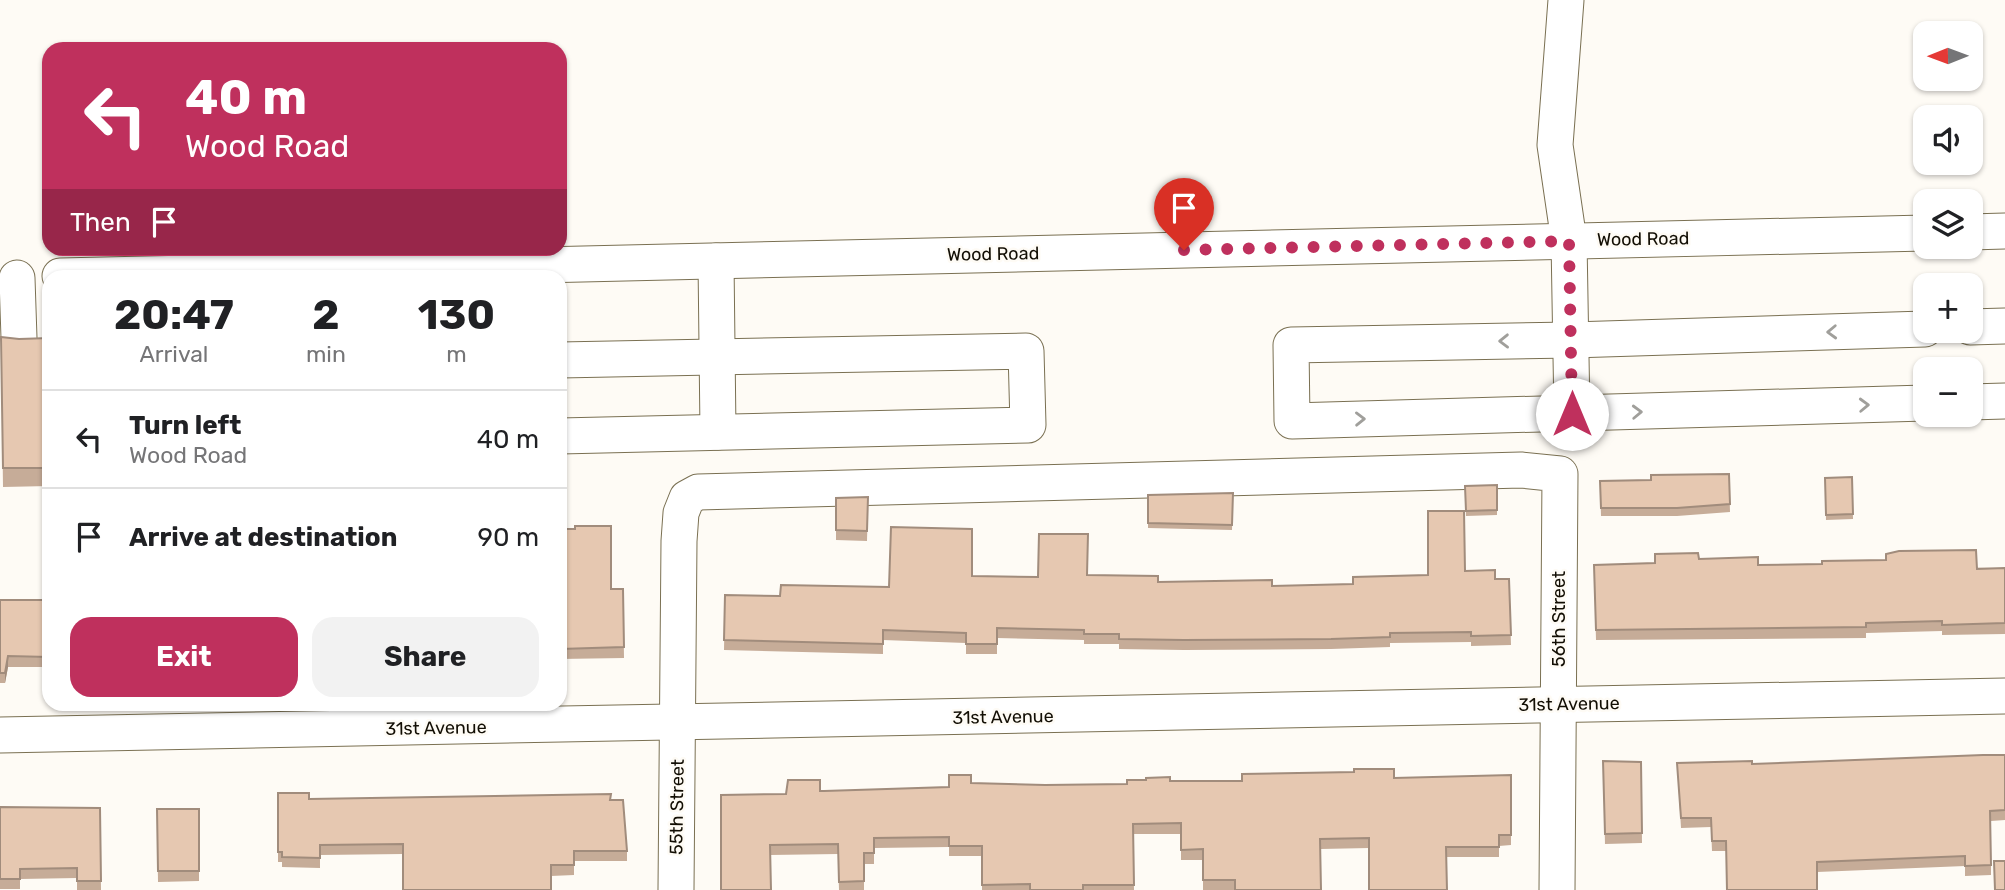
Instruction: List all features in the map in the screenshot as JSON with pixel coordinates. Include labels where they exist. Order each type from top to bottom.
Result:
[{"type":"street","points":[[1566,0],[1555,145],[1569,241],[1572,414]]},
{"type":"street","points":[[1983,232],[2005,231]]},
{"type":"street","name":"Wood Road","points":[[370,270],[1913,233]]},
{"type":"street","points":[[716,261],[718,432]]},
{"type":"street","points":[[22,277],[23,338]]},
{"type":"street","points":[[1983,327],[2005,326]]},
{"type":"street","points":[[1913,329],[1291,345],[1292,421],[1913,403]]},
{"type":"street","points":[[567,360],[1026,351],[1028,425],[567,436]]},
{"type":"street","points":[[1983,402],[2005,401]]},
{"type":"street","name":"55th Street","points":[[676,890],[681,513],[687,498],[698,492],[1521,470],[1560,474]]},
{"type":"street","name":"56th Street","points":[[1557,890],[1560,474]]},
{"type":"street","name":"31st Avenue","points":[[0,735],[678,724],[2005,696]]},
{"type":"building","points":[[1,337],[42,338],[42,468],[3,468]]},
{"type":"building","points":[[1729,474],[1730,504],[1677,508],[1601,508],[1600,481],[1651,480],[1651,475]]},
{"type":"building","points":[[1852,477],[1853,514],[1826,515],[1825,478]]},
{"type":"building","points":[[1497,485],[1497,510],[1466,511],[1465,486]]},
{"type":"building","points":[[1233,493],[1232,525],[1148,523],[1148,495]]},
{"type":"building","points":[[868,497],[867,531],[836,530],[836,498]]},
{"type":"building","points":[[1428,511],[1464,511],[1465,571],[1495,570],[1495,579],[1509,579],[1511,635],[1471,636],[1471,632],[1390,633],[1390,637],[1184,640],[1119,639],[1119,634],[1084,634],[1084,630],[997,628],[997,644],[966,644],[966,633],[883,630],[883,644],[724,640],[725,595],[780,596],[781,585],[889,587],[891,527],[972,529],[972,576],[1038,577],[1039,534],[1088,534],[1087,575],[1158,576],[1158,582],[1272,580],[1272,586],[1353,584],[1353,577],[1428,575]]},
{"type":"building","points":[[575,526],[611,526],[611,589],[623,589],[624,647],[567,649],[567,529],[575,529]]},
{"type":"building","points":[[1976,550],[1977,569],[2005,568],[2005,623],[1942,625],[1942,621],[1866,623],[1866,627],[1596,630],[1594,565],[1655,563],[1655,554],[1698,553],[1699,559],[1758,557],[1758,565],[1886,560],[1886,554],[1899,551]]},
{"type":"building","points":[[0,600],[42,600],[42,657],[8,656],[5,673],[0,673]]},
{"type":"building","points":[[2005,755],[2005,810],[1990,811],[1991,865],[1965,866],[1965,856],[1817,862],[1817,890],[1727,890],[1726,841],[1712,841],[1711,818],[1681,818],[1677,763],[1752,761],[1752,764]]},
{"type":"building","points":[[1603,761],[1641,762],[1642,833],[1605,834]]},
{"type":"building","points":[[1354,769],[1394,769],[1394,778],[1511,775],[1511,835],[1499,835],[1499,847],[1446,847],[1447,890],[1369,890],[1369,838],[1320,839],[1321,890],[1235,890],[1235,880],[1203,880],[1203,849],[1181,850],[1181,823],[1133,824],[1134,885],[1083,885],[1083,890],[1030,890],[1030,884],[982,885],[982,846],[949,846],[949,837],[874,838],[874,853],[864,853],[864,881],[839,882],[838,844],[770,845],[771,890],[721,890],[721,795],[786,794],[788,780],[820,780],[820,791],[824,791],[949,787],[949,775],[971,775],[971,783],[1127,784],[1127,780],[1146,778],[1170,777],[1170,781],[1242,781],[1242,774],[1354,772]]},
{"type":"building","points":[[278,793],[309,793],[309,799],[611,794],[610,800],[623,800],[627,851],[574,851],[574,865],[551,865],[551,890],[403,890],[403,844],[320,845],[320,858],[282,857],[282,852],[278,852]]},
{"type":"building","points":[[0,807],[100,808],[101,881],[77,881],[77,868],[20,869],[20,879],[0,879]]},
{"type":"building","points":[[157,809],[199,809],[199,871],[158,871]]},
{"type":"building","points":[[1994,861],[2005,861],[2005,890],[1995,890]]},
{"type":"route","points":[[1184,250],[1569,241],[1572,414]]}]
